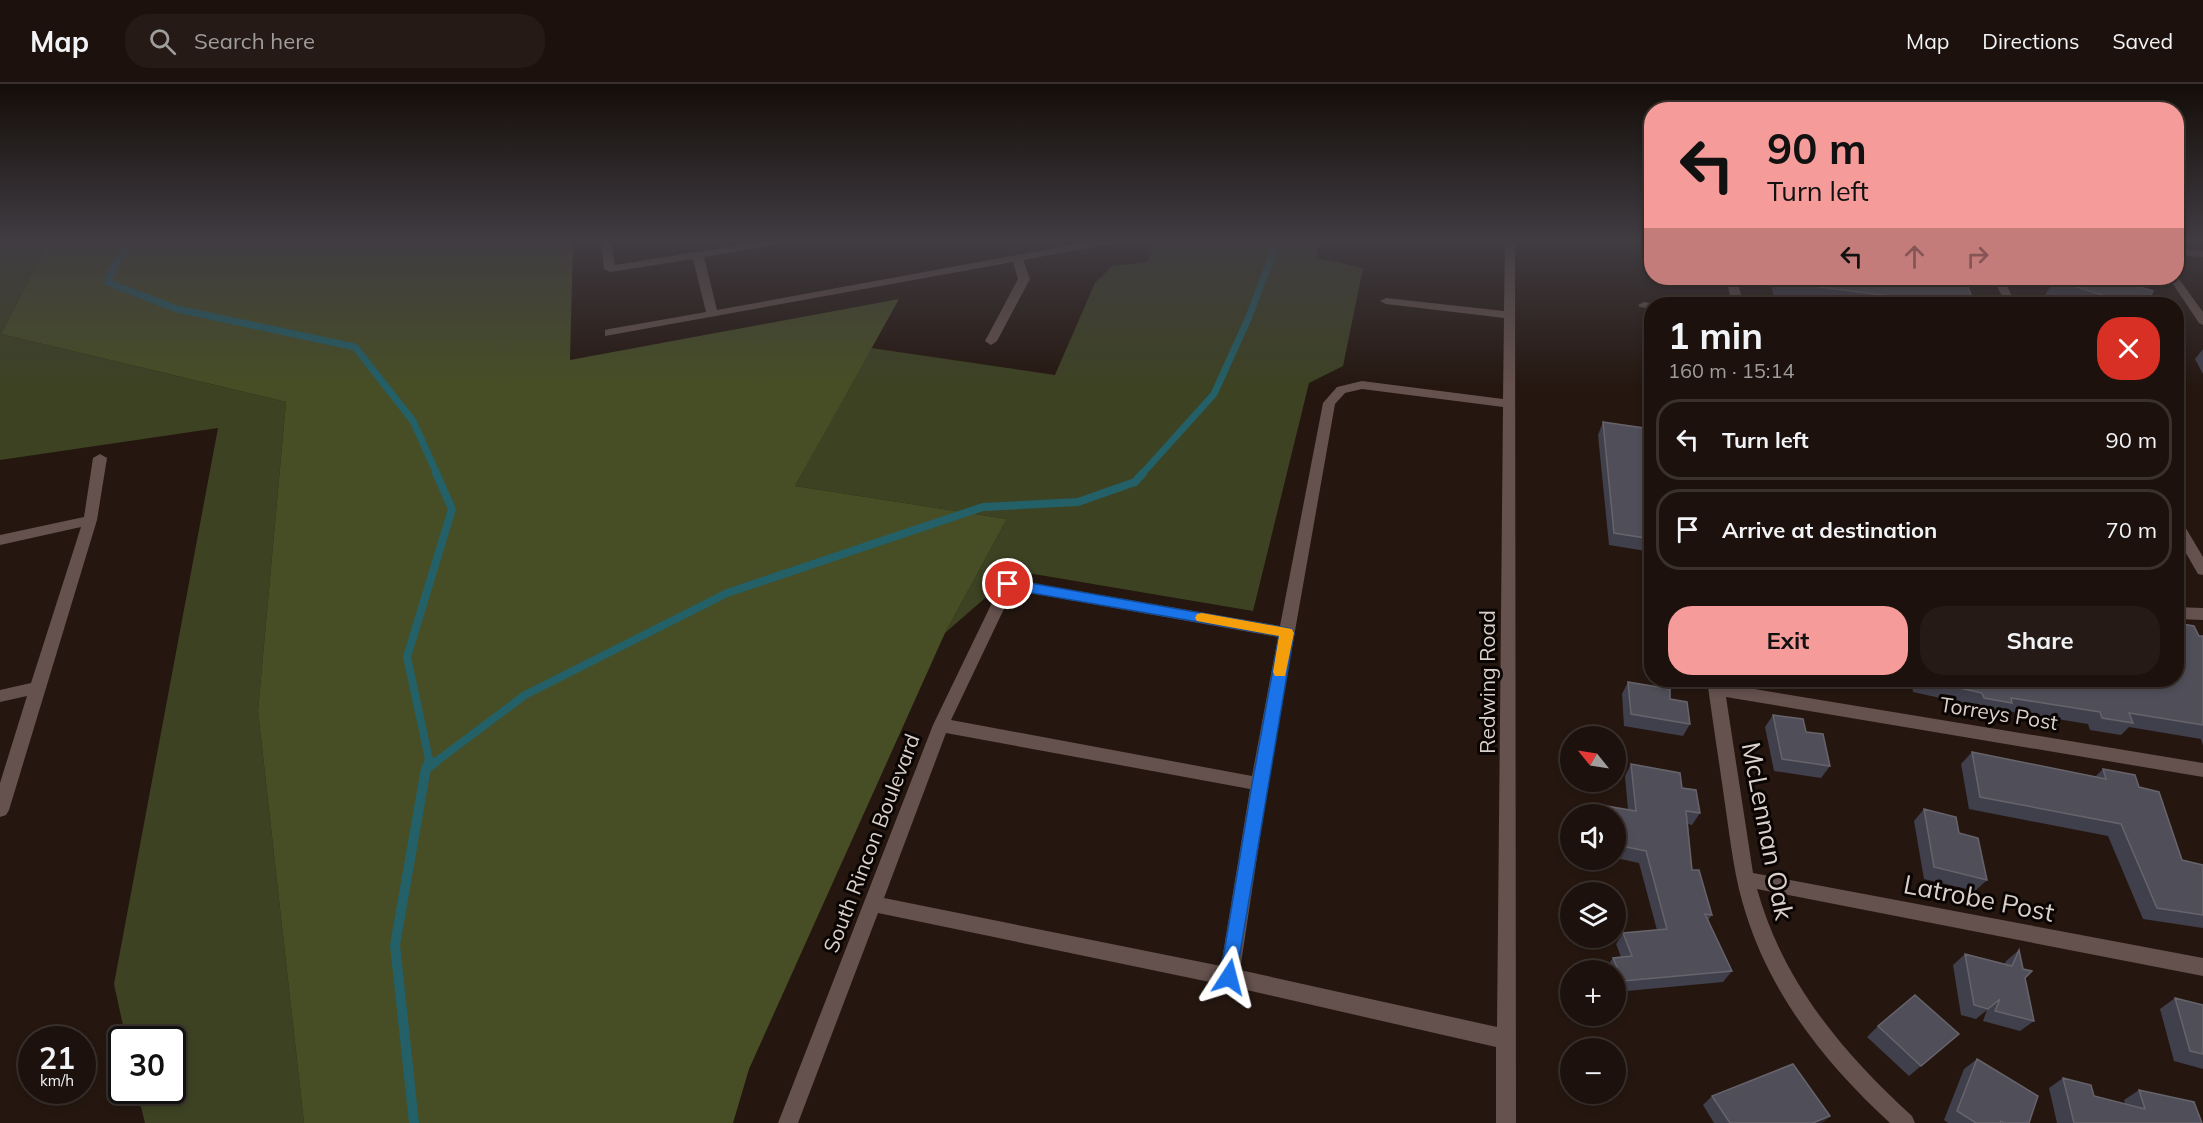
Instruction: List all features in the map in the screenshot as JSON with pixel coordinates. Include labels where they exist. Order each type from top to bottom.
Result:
[{"type":"street","points":[[706,289],[712,314]]},
{"type":"street","points":[[609,333],[846,289]]},
{"type":"street","points":[[992,341],[1019,289]]},
{"type":"street","name":"Redwing Road","points":[[1506,1123],[1509,289]]},
{"type":"street","points":[[2182,289],[2203,321]]},
{"type":"street","points":[[1386,301],[1509,315]]},
{"type":"street","points":[[1229,977],[1260,784],[1329,403],[1341,390],[1362,385],[1509,404]]},
{"type":"street","points":[[0,810],[90,520],[100,458]]},
{"type":"street","points":[[0,540],[90,520]]},
{"type":"street","points":[[2184,537],[2203,570]]},
{"type":"street","name":"South Rincon Boulevard","points":[[788,1123],[941,725],[1008,584],[1287,633]]},
{"type":"street","points":[[2184,613],[2203,614]]},
{"type":"street","name":"McLennan Oak","points":[[1716,687],[1745,879],[1765,946],[1791,995],[1833,1050],[1869,1092],[1905,1123]]},
{"type":"street","name":"Torreys Post","points":[[1733,687],[2203,770]]},
{"type":"street","points":[[0,696],[37,688]]},
{"type":"street","points":[[941,725],[1260,784]]},
{"type":"street","name":"Latrobe Post","points":[[1745,879],[2203,967]]},
{"type":"street","points":[[872,904],[1229,977],[1506,1039]]},
{"type":"green space","points":[[0,289],[24,289],[1,334],[286,402],[258,711],[304,1123],[145,1123],[140,1104],[186,1104],[186,1026],[123,1026],[114,984],[218,428],[0,460]]},
{"type":"green space","points":[[24,289],[572,289],[570,360],[899,299],[795,486],[1007,519],[945,633],[749,1069],[733,1123],[304,1123],[258,711],[286,402],[1,334]]},
{"type":"green space","points":[[1092,289],[1359,289],[1343,366],[1309,383],[1253,611],[1016,571],[945,633],[1007,519],[795,486],[871,348],[1055,375]]},
{"type":"building","points":[[1840,289],[1969,289],[1972,297],[1897,297]]},
{"type":"building","points":[[2085,289],[2153,291],[2150,297],[2108,297]]},
{"type":"building","points":[[1603,422],[1644,428],[1644,538],[1614,533]]},
{"type":"building","points":[[2184,624],[2194,626],[2199,636],[2203,636],[2203,725],[2129,713],[2133,723],[2102,718],[2100,712],[2011,698],[2012,703],[1984,698],[1982,693],[1955,687],[2184,687]]},
{"type":"building","points":[[1628,682],[1644,685],[1644,687],[1670,689],[1670,699],[1687,702],[1690,724],[1631,714]]},
{"type":"building","points":[[1773,715],[1803,719],[1806,732],[1823,734],[1830,766],[1782,759]]},
{"type":"building","points":[[1972,752],[2106,779],[2103,769],[2135,775],[2139,787],[2159,792],[2182,860],[2203,865],[2203,915],[2157,908],[2121,824],[1980,797]]},
{"type":"building","points":[[1631,764],[1680,773],[1682,788],[1696,790],[1700,813],[1686,811],[1692,870],[1699,870],[1712,915],[1705,914],[1732,971],[1626,981],[1626,960],[1614,960],[1613,958],[1632,956],[1626,941],[1626,933],[1667,929],[1646,851],[1626,847],[1626,809],[1636,811]]},
{"type":"building","points":[[1924,809],[1956,817],[1959,833],[1978,838],[1987,880],[1934,867]]},
{"type":"building","points":[[2019,950],[2023,969],[2032,971],[2025,978],[2034,1021],[1995,1011],[2000,999],[1988,1009],[1974,1005],[1965,954],[2012,966]]},
{"type":"building","points":[[1915,995],[1959,1034],[1921,1066],[1878,1026]]},
{"type":"building","points":[[2175,998],[2203,1005],[2203,1054],[2190,1051]]},
{"type":"building","points":[[1977,1059],[2038,1096],[2029,1123],[2001,1121],[2000,1123],[1976,1123],[1957,1111]]},
{"type":"building","points":[[1793,1064],[1830,1116],[1813,1123],[1730,1123],[1712,1096]]},
{"type":"building","points":[[2063,1078],[2091,1085],[2094,1096],[2145,1109],[2139,1090],[2194,1102],[2202,1123],[2074,1123]]},
{"type":"waterway","points":[[126,289],[177,309],[355,347],[413,421],[437,474]]},
{"type":"waterway","points":[[1142,474],[1214,394],[1259,289]]},
{"type":"waterway","points":[[430,764],[407,657],[452,509],[436,473]]},
{"type":"waterway","points":[[433,764],[525,695],[727,593],[983,507],[1078,502],[1135,482],[1143,473]]},
{"type":"waterway","points":[[414,1123],[395,945],[426,768],[430,765],[429,762]]},
{"type":"waterway","points":[[427,768],[435,762]]},
{"type":"slow traffic","points":[[1202,618],[1287,633],[1280,672]]},
{"type":"route","points":[[1008,584],[1287,633],[1229,977]]}]
